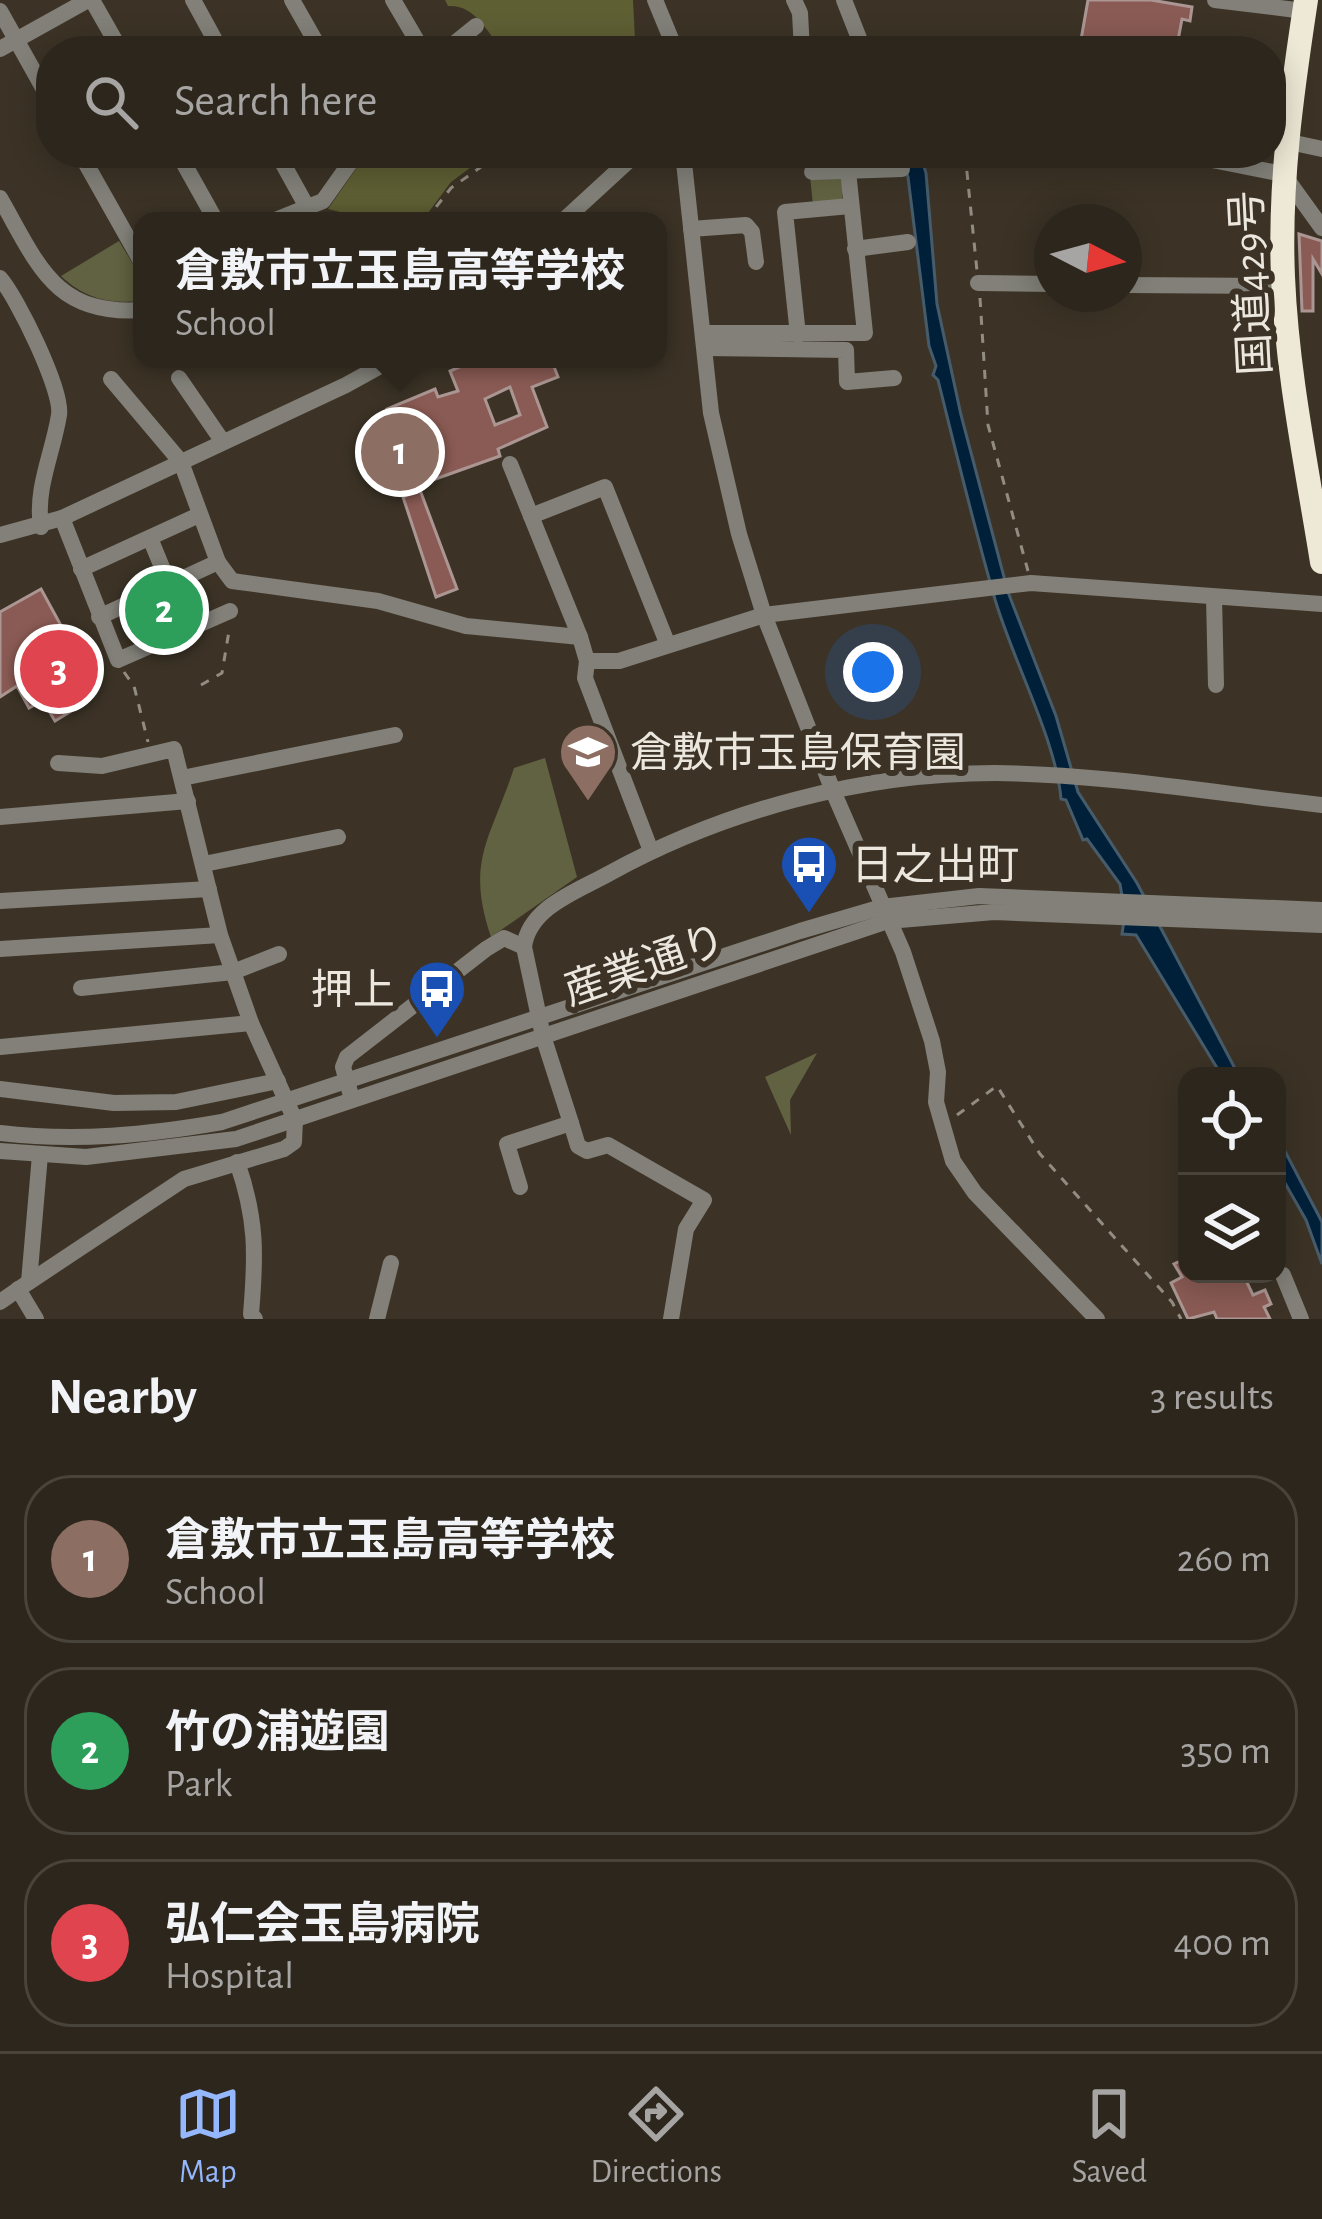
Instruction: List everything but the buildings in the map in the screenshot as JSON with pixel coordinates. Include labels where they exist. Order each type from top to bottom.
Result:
[{"type":"highway","name":"国道429号","points":[[1286,100],[1305,6]]},
{"type":"highway","name":"国道429号","points":[[1282,168],[1289,361],[1322,562]]},
{"type":"street","points":[[8,45],[90,0],[112,36]]},
{"type":"street","points":[[194,0],[213,36]]},
{"type":"street","points":[[292,0],[312,36]]},
{"type":"street","points":[[393,0],[414,36]]},
{"type":"street","points":[[794,0],[801,36]]},
{"type":"street","points":[[844,0],[858,36]]},
{"type":"street","points":[[1215,0],[1305,6]]},
{"type":"street","points":[[661,6],[671,36]]},
{"type":"street","points":[[0,11],[8,45],[36,82]]},
{"type":"street","points":[[464,36],[476,26]]},
{"type":"street","points":[[1286,142],[1322,149]]},
{"type":"street","points":[[88,168],[133,247]]},
{"type":"street","points":[[186,168],[211,212]]},
{"type":"street","points":[[285,168],[307,207]]},
{"type":"street","points":[[295,212],[323,201],[346,168]]},
{"type":"street","points":[[573,212],[621,168]]},
{"type":"street","points":[[685,168],[721,466],[764,615],[903,952],[932,1041],[941,1127],[953,1161],[975,1193],[1097,1319]]},
{"type":"street","points":[[1253,168],[1283,174],[1315,209],[1322,228]]},
{"type":"street","points":[[812,172],[902,170]]},
{"type":"street","points":[[704,341],[846,341],[865,333],[848,171]]},
{"type":"street","points":[[0,198],[41,269],[66,295],[101,310],[133,310]]},
{"type":"street","points":[[798,334],[785,212],[850,206]]},
{"type":"street","points":[[692,229],[746,226],[752,232],[756,262]]},
{"type":"street","points":[[855,249],[908,242]]},
{"type":"street","points":[[0,278],[19,303],[61,408],[42,484],[41,526]]},
{"type":"street","points":[[978,283],[1034,284]]},
{"type":"street","points":[[1142,285],[1283,286]]},
{"type":"street","points":[[704,341],[798,334],[846,341]]},
{"type":"street","points":[[846,341],[847,382],[895,378]]},
{"type":"street","points":[[0,535],[62,518],[374,368]]},
{"type":"street","points":[[111,379],[181,462],[224,575],[238,583],[378,601],[466,626],[580,637]]},
{"type":"street","points":[[179,379],[224,442]]},
{"type":"street","points":[[511,464],[580,637],[587,661],[585,678],[651,851]]},
{"type":"street","points":[[531,516],[605,488],[668,645]]},
{"type":"street","points":[[81,569],[199,515]]},
{"type":"street","points":[[62,518],[118,660],[230,611]]},
{"type":"street","points":[[150,538],[187,628]]},
{"type":"street","points":[[99,617],[218,562]]},
{"type":"street","points":[[587,661],[619,661],[764,615],[1031,583],[1322,604]]},
{"type":"street","points":[[1214,597],[1216,685]]},
{"type":"street","points":[[182,778],[395,735]]},
{"type":"street","points":[[0,1302],[184,1179],[290,1146],[297,1134],[295,1120],[250,1023],[220,935],[174,749],[102,766],[58,763]]},
{"type":"street","points":[[670,1319],[686,1229],[704,1200],[608,1145],[587,1151],[578,1146],[543,1036],[524,947],[535,918],[651,851],[765,809],[833,791],[922,777],[996,773],[1322,805]]},
{"type":"street","points":[[0,817],[188,801]]},
{"type":"street","points":[[204,864],[338,837]]},
{"type":"street","points":[[0,901],[209,889]]},
{"type":"street","name":"産業通り","points":[[0,1133],[42,1138],[143,1136],[222,1122],[539,1016],[885,914],[980,896],[1123,909],[1322,910]]},
{"type":"street","name":"産業通り","points":[[1149,909],[1322,925]]},
{"type":"street","name":"産業通り","points":[[0,1150],[86,1157],[236,1139],[885,914]]},
{"type":"street","points":[[0,949],[220,935]]},
{"type":"street","points":[[353,1101],[343,1067],[347,1057],[486,949],[504,938],[524,947]]},
{"type":"street","points":[[81,988],[233,972],[279,954]]},
{"type":"street","points":[[0,1047],[250,1023]]},
{"type":"street","points":[[0,1089],[114,1103],[176,1102],[278,1081]]},
{"type":"street","points":[[520,1187],[507,1144],[571,1124]]},
{"type":"street","points":[[36,1319],[24,1285],[40,1155]]},
{"type":"street","points":[[237,1162],[257,1244],[251,1314],[255,1319]]},
{"type":"street","points":[[376,1319],[391,1263]]},
{"type":"street","points":[[1286,1282],[1301,1319]]},
{"type":"path","points":[[432,212],[451,188],[480,168]]},
{"type":"path","points":[[966,168],[988,425],[1031,583]]},
{"type":"path","points":[[201,685],[226,667],[230,611]]},
{"type":"path","points":[[118,660],[134,686],[151,755]]},
{"type":"path","points":[[941,1127],[997,1086],[1040,1154],[1172,1303],[1180,1319]]},
{"type":"green space","points":[[445,0],[633,0],[635,36],[492,36],[473,14],[448,6]]},
{"type":"green space","points":[[357,168],[470,168],[451,182],[429,212],[328,209]]},
{"type":"green space","points":[[810,176],[838,176],[843,180],[842,199],[813,205]]},
{"type":"green space","points":[[119,241],[133,264],[133,301],[98,298],[61,276]]},
{"type":"green space","points":[[545,758],[577,877],[491,937],[480,888],[484,850],[514,768]]},
{"type":"green space","points":[[817,1053],[790,1100],[791,1135],[765,1077]]},
{"type":"water","points":[[905,168],[924,168],[926,173],[937,304],[961,415],[1008,592],[1056,716],[1078,792],[1137,883],[1234,1067],[1217,1067],[1136,935],[1122,934],[1125,914],[1120,884],[1087,839],[1083,840],[1066,800],[1061,799],[1051,751],[994,596],[929,346]]},
{"type":"water","points":[[1286,1153],[1322,1222],[1322,1264],[1306,1220],[1286,1185]]},
{"type":"place","name":"倉敷市立玉島高等学校","points":[[400,452]]},
{"type":"place","name":"竹の浦遊園","points":[[164,610]]},
{"type":"place","name":"弘仁会玉島病院","points":[[59,669]]},
{"type":"place","name":"倉敷市玉島保育園","points":[[588,803]]},
{"type":"place","name":"日之出町","points":[[809,915]]},
{"type":"place","name":"押上","points":[[437,1040]]}]
